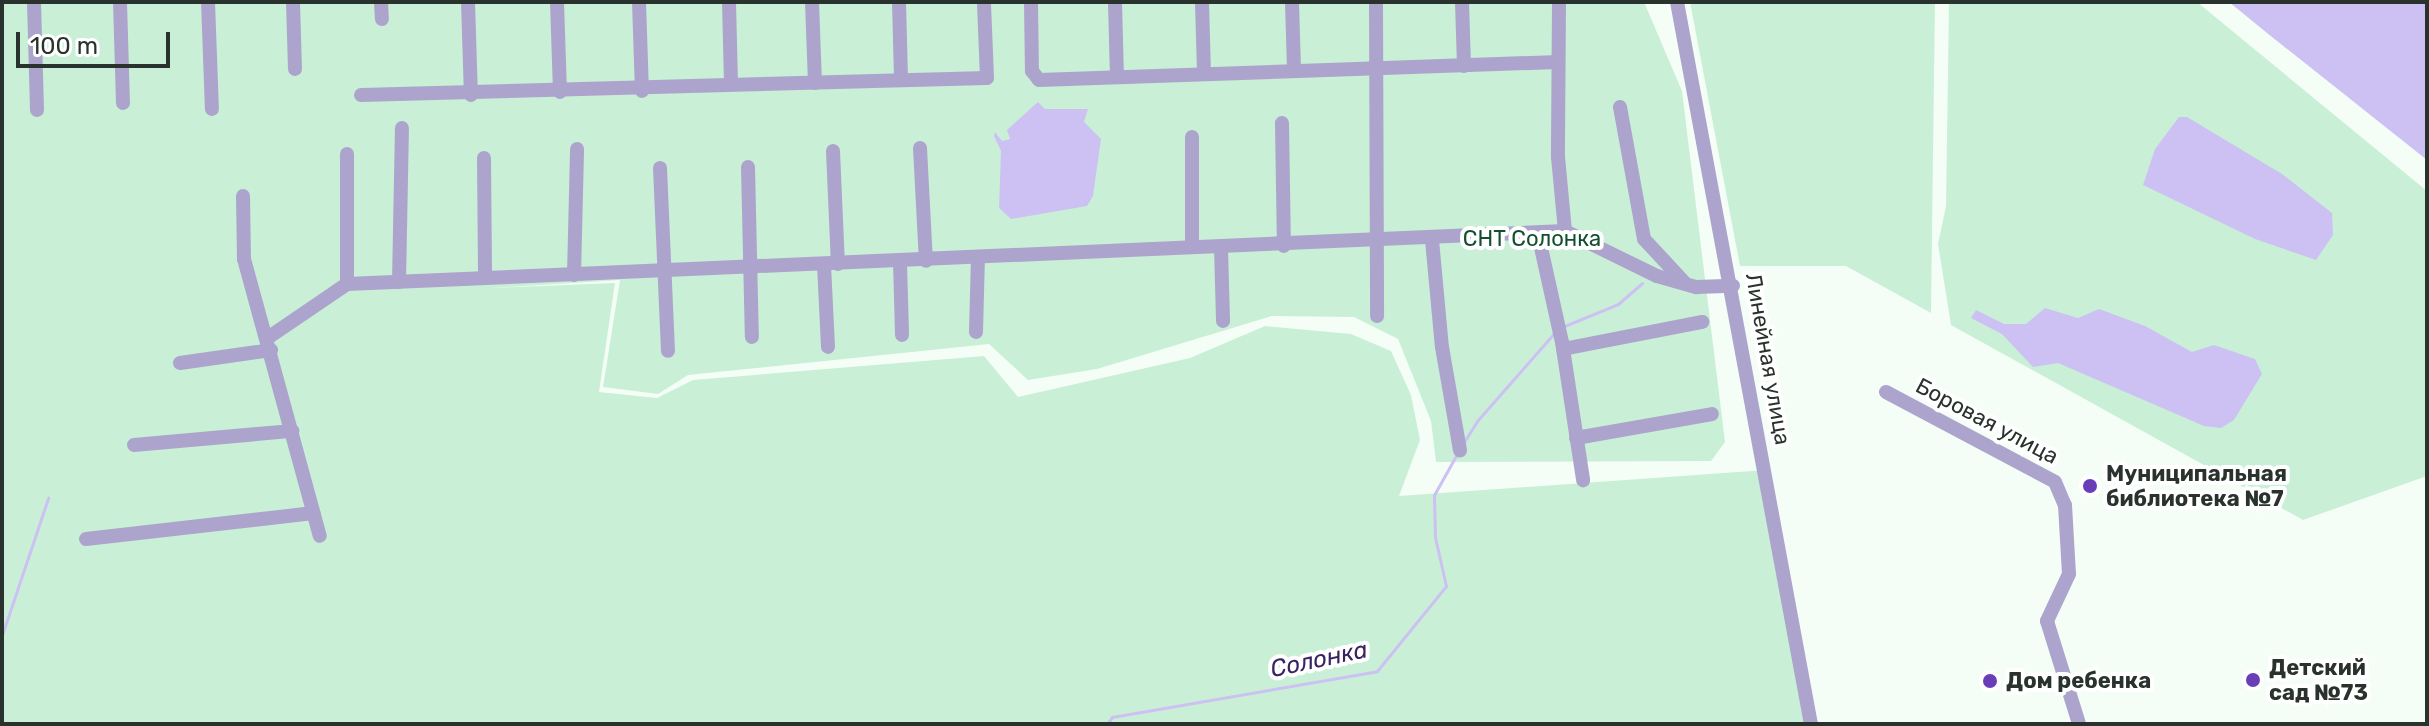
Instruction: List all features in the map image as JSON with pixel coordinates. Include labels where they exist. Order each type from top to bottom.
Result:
[{"type":"street","points":[[34,2],[37,110]]},
{"type":"street","points":[[120,2],[123,103]]},
{"type":"street","points":[[208,2],[212,109]]},
{"type":"street","points":[[293,2],[295,69]]},
{"type":"street","points":[[381,2],[382,19]]},
{"type":"street","points":[[468,2],[471,95]]},
{"type":"street","points":[[557,2],[560,92]]},
{"type":"street","points":[[639,2],[642,91]]},
{"type":"street","points":[[729,2],[731,84]]},
{"type":"street","points":[[812,2],[815,83]]},
{"type":"street","points":[[899,2],[901,79]]},
{"type":"street","points":[[361,95],[642,91],[987,78],[984,2]]},
{"type":"street","points":[[1031,2],[1035,79],[1111,81],[1117,76],[1558,62]]},
{"type":"street","points":[[1115,2],[1117,76]]},
{"type":"street","points":[[1202,2],[1204,73]]},
{"type":"street","points":[[1292,2],[1294,70]]},
{"type":"street","points":[[1376,2],[1377,316]]},
{"type":"street","points":[[1462,2],[1464,66]]},
{"type":"street","points":[[1559,2],[1558,157],[1565,231]]},
{"type":"street","name":"Линейная улица","points":[[1677,2],[1733,286],[1811,724]]},
{"type":"street","points":[[1620,107],[1644,239],[1687,286]]},
{"type":"street","points":[[1282,123],[1284,246]]},
{"type":"street","points":[[399,282],[402,128]]},
{"type":"street","points":[[1192,137],[1192,247]]},
{"type":"street","points":[[920,148],[926,261]]},
{"type":"street","points":[[574,275],[577,149]]},
{"type":"street","points":[[828,347],[833,151]]},
{"type":"street","points":[[347,154],[347,284]]},
{"type":"street","points":[[484,158],[485,277]]},
{"type":"street","points":[[748,167],[752,337]]},
{"type":"street","points":[[660,168],[668,351]]},
{"type":"street","points":[[243,196],[244,259],[262,330],[270,343],[320,536]]},
{"type":"street","points":[[180,363],[270,343],[347,284],[485,277],[1432,240],[1565,231],[1687,286],[1733,286]]},
{"type":"street","points":[[1538,234],[1563,349],[1583,480]]},
{"type":"street","points":[[1432,240],[1442,347],[1460,450]]},
{"type":"street","points":[[1221,248],[1223,321]]},
{"type":"street","points":[[976,332],[978,257]]},
{"type":"street","points":[[900,262],[902,335]]},
{"type":"street","points":[[1563,349],[1702,322]]},
{"type":"street","name":"Боровая улица","points":[[1886,392],[2055,482],[2065,505],[2069,574],[2047,621],[2079,724]]},
{"type":"street","points":[[1576,438],[1712,414]]},
{"type":"street","points":[[134,445],[292,431]]},
{"type":"street","points":[[86,539],[314,513]]},
{"type":"green space","name":"СНТ Солонка","points":[[2,2],[1644,2],[1682,91],[1725,442],[1711,461],[1436,462],[1431,421],[1398,339],[1354,317],[1272,316],[1097,369],[1028,380],[989,344],[688,375],[658,394],[603,387],[620,280],[490,288],[615,283],[599,392],[657,398],[693,380],[984,356],[1018,397],[1190,358],[1265,326],[1351,334],[1391,351],[1411,395],[1420,440],[1399,496],[1766,470],[1811,724],[2,724]]},
{"type":"green space","points":[[1690,2],[1935,2],[1931,313],[1846,266],[1740,266]]},
{"type":"green space","points":[[1949,2],[2197,2],[2427,191],[2427,476],[2303,520],[1951,325],[1938,244],[1946,206]]},
{"type":"shaded area","points":[[2229,2],[2427,2],[2427,160],[2267,33]]},
{"type":"shaded area","points":[[1038,102],[1045,109],[1088,109],[1084,122],[1101,139],[1093,196],[1087,206],[1011,219],[999,208],[1001,151],[994,136],[995,132],[1002,141],[1010,139],[1007,130]]},
{"type":"shaded area","points":[[2179,117],[2187,117],[2282,174],[2332,213],[2333,235],[2316,260],[2255,239],[2143,185],[2155,149]]},
{"type":"shaded area","points":[[2045,308],[2078,318],[2099,309],[2145,326],[2192,352],[2214,345],[2255,359],[2262,374],[2234,420],[2221,428],[2204,426],[2058,363],[2033,367],[2002,334],[1971,318],[1976,310],[2004,324],[2026,324]]},
{"type":"waterway","name":"Солонка","points":[[1562,327],[1618,304],[1642,283]]},
{"type":"waterway","name":"Солонка","points":[[1464,442],[1477,421],[1556,331]]},
{"type":"waterway","name":"Солонка","points":[[1107,724],[1112,717],[1377,671],[1446,586],[1435,537],[1434,495],[1458,452]]},
{"type":"waterway","points":[[2,635],[48,498]]},
{"type":"place","name":"Муниципальная библиотека №7","points":[[2090,486]]},
{"type":"place","name":"Детский сад №73","points":[[2253,680]]},
{"type":"place","name":"Дом ребенка","points":[[1990,681]]}]
